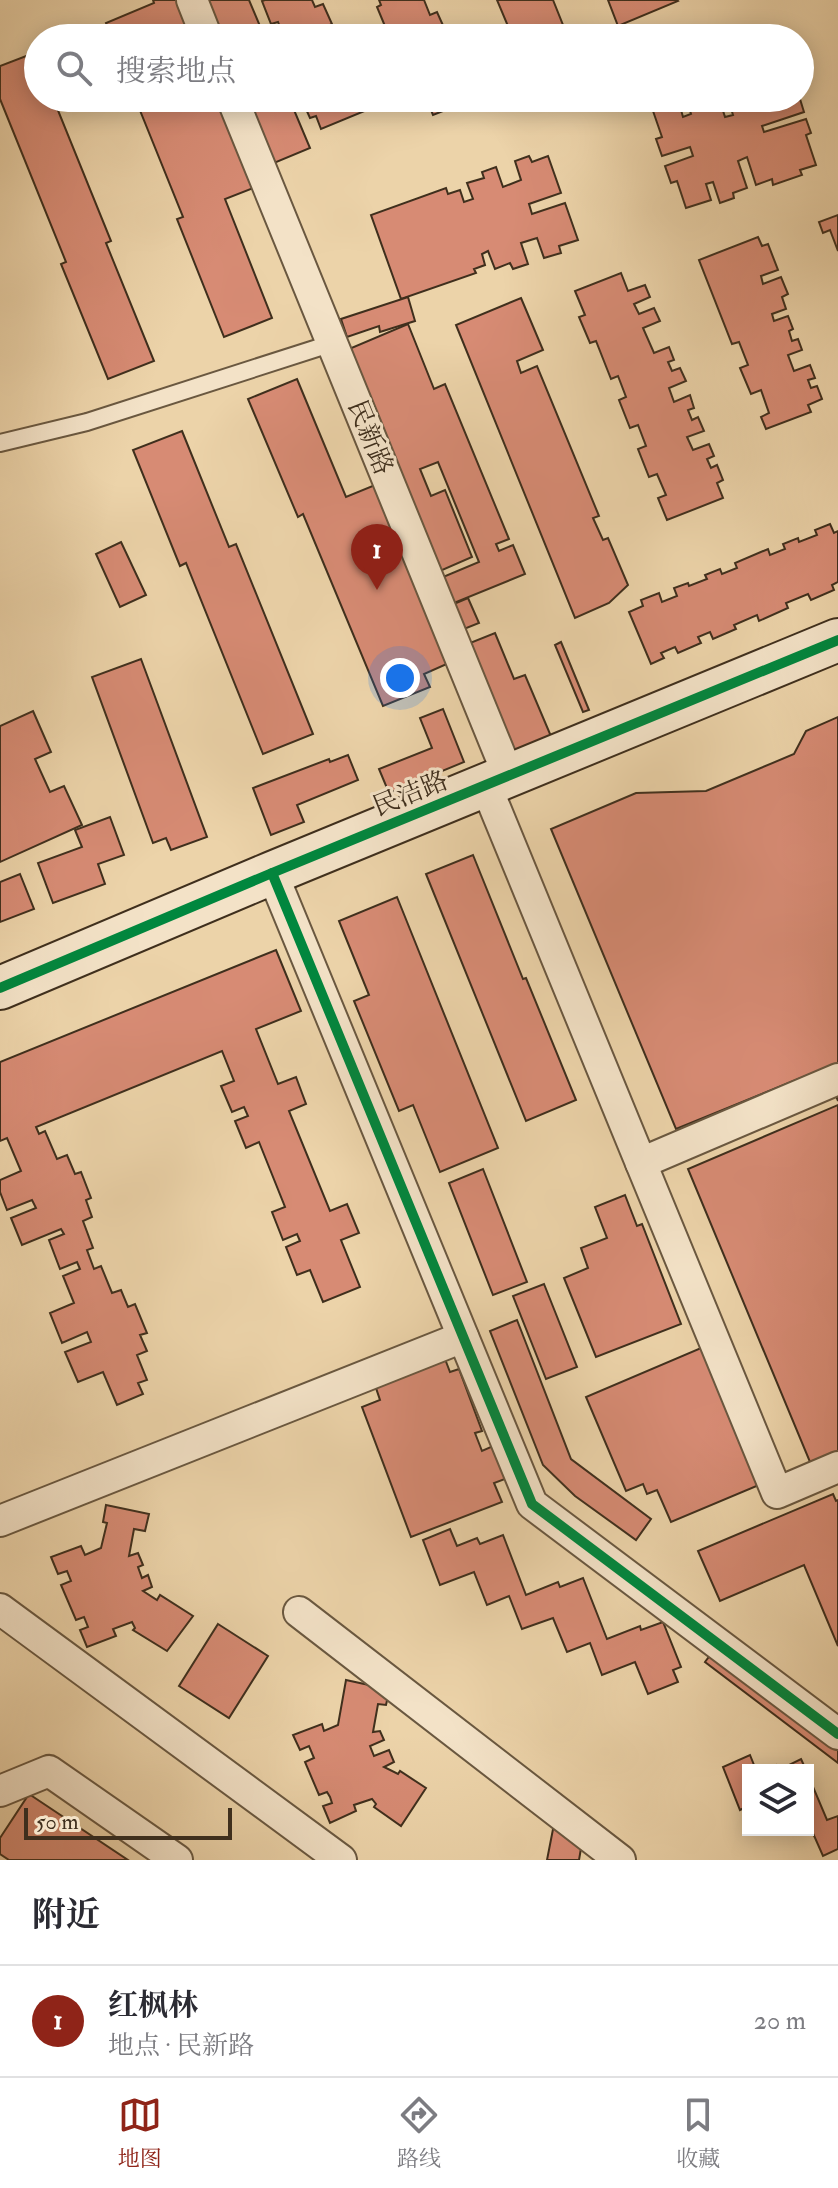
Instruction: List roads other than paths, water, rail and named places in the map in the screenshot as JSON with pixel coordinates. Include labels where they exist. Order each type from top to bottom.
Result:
[{"type":"street","points":[[192,0],[201,24]]},
{"type":"street","name":"民新路","points":[[238,112],[333,343],[641,1163],[777,1493],[838,1467]]},
{"type":"street","name":"民洁路","points":[[0,988],[838,640]]},
{"type":"street","points":[[272,873],[532,1504],[838,1734]]},
{"type":"street","points":[[641,1163],[838,1079]]},
{"type":"street","points":[[0,1521],[463,1337]]},
{"type":"street","points":[[0,1609],[341,1860]]},
{"type":"street","points":[[299,1612],[620,1860]]},
{"type":"street","points":[[0,1791],[49,1771],[177,1860]]},
{"type":"lane","points":[[0,443],[87,422],[333,343]]},
{"type":"place","name":"红枫林","points":[[377,590]]}]
